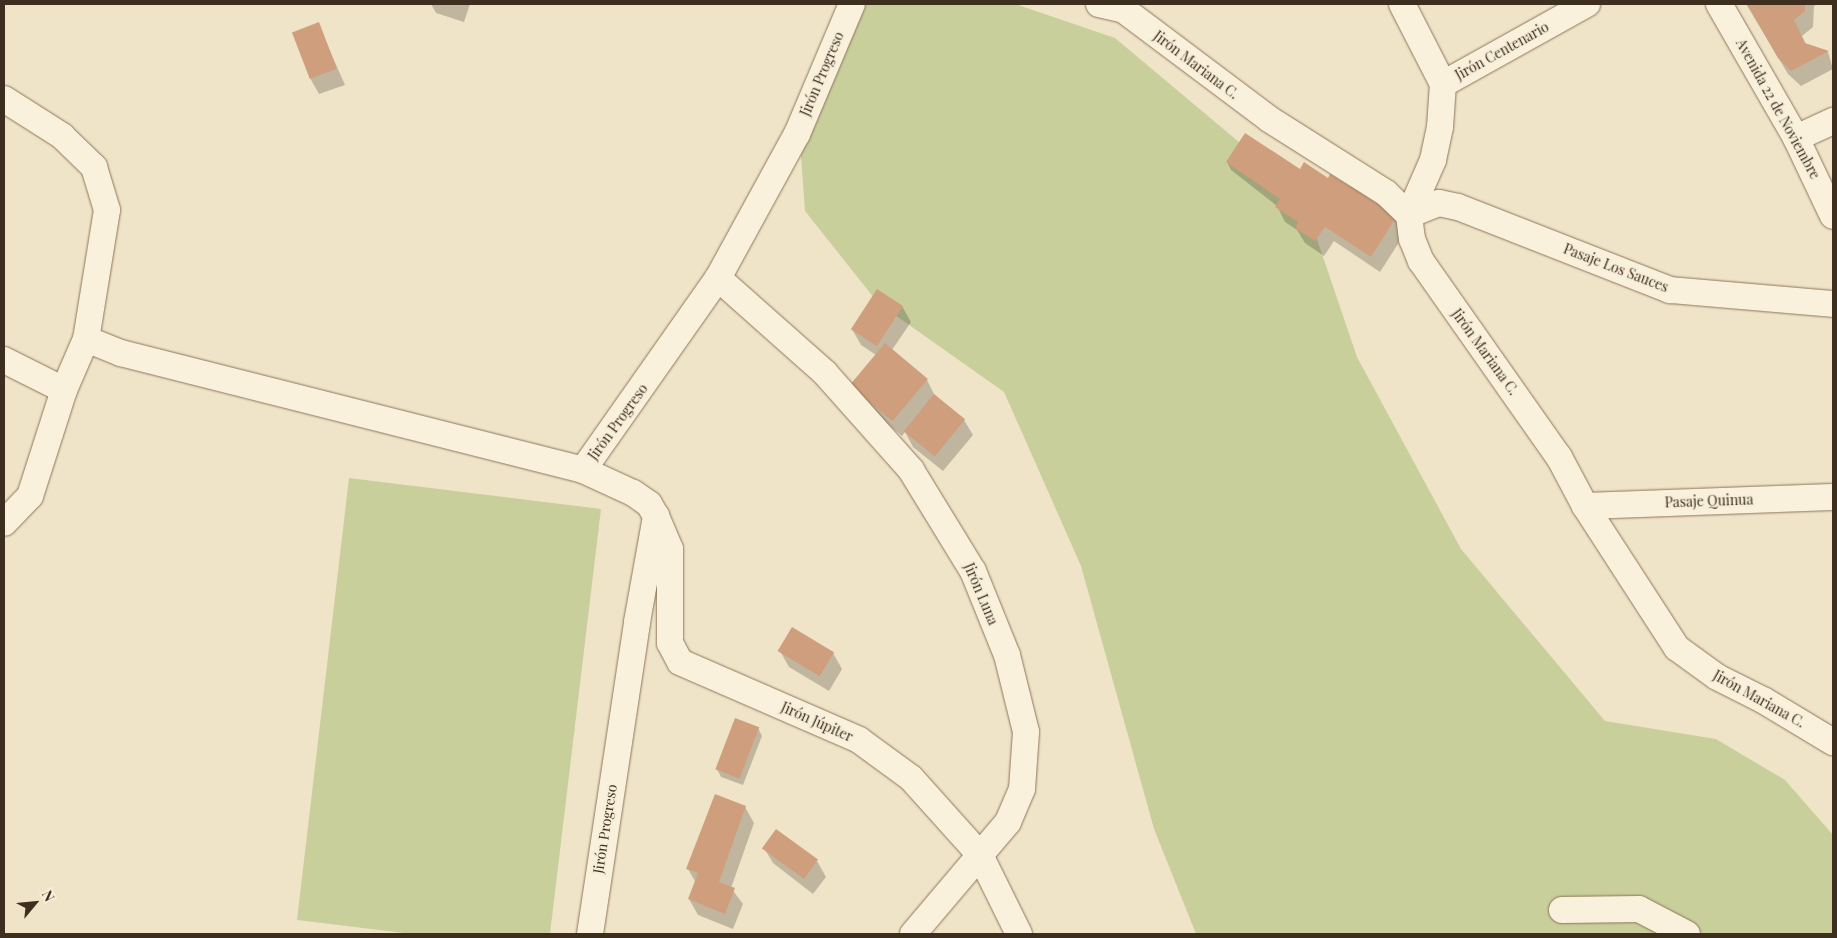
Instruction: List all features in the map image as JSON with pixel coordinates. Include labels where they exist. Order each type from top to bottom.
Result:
[{"type":"street","name":"Jirón Progreso","points":[[590,934],[637,622],[656,516],[649,504],[633,493],[583,470],[718,278],[797,134],[852,4]]},
{"type":"street","name":"Jirón Mariana C.","points":[[1099,4],[1124,10],[1269,119],[1386,193],[1409,215],[1412,240],[1421,261],[1560,457],[1586,506],[1677,648],[1717,677],[1763,700],[1833,742]]},
{"type":"street","points":[[1402,4],[1443,84],[1440,127],[1433,160],[1409,215]]},
{"type":"street","name":"Jirón Centenario","points":[[1443,84],[1588,4]]},
{"type":"street","name":"Avenida 22 de Noviembre","points":[[1719,4],[1796,138],[1833,216]]},
{"type":"street","points":[[4,99],[62,136],[94,167],[107,210],[86,340],[64,390],[30,496],[4,523]]},
{"type":"street","points":[[1796,138],[1833,121]]},
{"type":"street","name":"Pasaje Los Sauces","points":[[1409,215],[1439,203],[1458,207],[1670,290],[1833,304]]},
{"type":"street","name":"Jirón Luna","points":[[718,278],[825,373],[904,463],[973,571],[1007,655],[1026,732],[1022,789],[1008,822],[913,934]]},
{"type":"street","points":[[86,340],[121,353],[583,470]]},
{"type":"street","points":[[4,360],[64,390]]},
{"type":"street","name":"Pasaje Quinua","points":[[1586,506],[1833,497]]},
{"type":"street","name":"Jirón Júpiter","points":[[656,516],[670,549],[670,643],[680,662],[859,740],[911,778],[980,855],[1019,934]]},
{"type":"street","points":[[1562,910],[1639,909],[1687,934]]},
{"type":"green space","points":[[848,4],[1015,4],[1115,38],[1302,195],[1357,357],[1461,549],[1605,721],[1716,739],[1785,780],[1833,835],[1833,934],[1196,934],[1154,829],[1081,566],[1004,392],[878,303],[805,211],[799,129]]},
{"type":"green space","points":[[349,478],[601,509],[550,934],[412,934],[297,920]]},
{"type":"building","points":[[1747,4],[1805,4],[1805,11],[1794,20],[1805,43],[1829,51],[1791,71],[1778,58]]},
{"type":"building","points":[[319,22],[337,69],[310,79],[292,32]]},
{"type":"building","points":[[1245,133],[1300,169],[1304,162],[1328,178],[1330,174],[1397,216],[1371,257],[1325,227],[1315,241],[1295,228],[1298,222],[1275,207],[1280,199],[1226,162]]},
{"type":"building","points":[[877,289],[903,306],[877,346],[851,329]]},
{"type":"building","points":[[885,343],[928,379],[893,421],[850,385]]},
{"type":"building","points":[[934,394],[965,419],[935,456],[904,431]]},
{"type":"building","points":[[792,627],[834,652],[820,676],[778,651]]},
{"type":"building","points":[[735,718],[759,727],[740,779],[715,769]]},
{"type":"building","points":[[715,794],[746,806],[719,882],[735,888],[725,914],[688,899],[698,873],[686,869]]},
{"type":"building","points":[[776,829],[818,860],[804,879],[762,848]]}]
